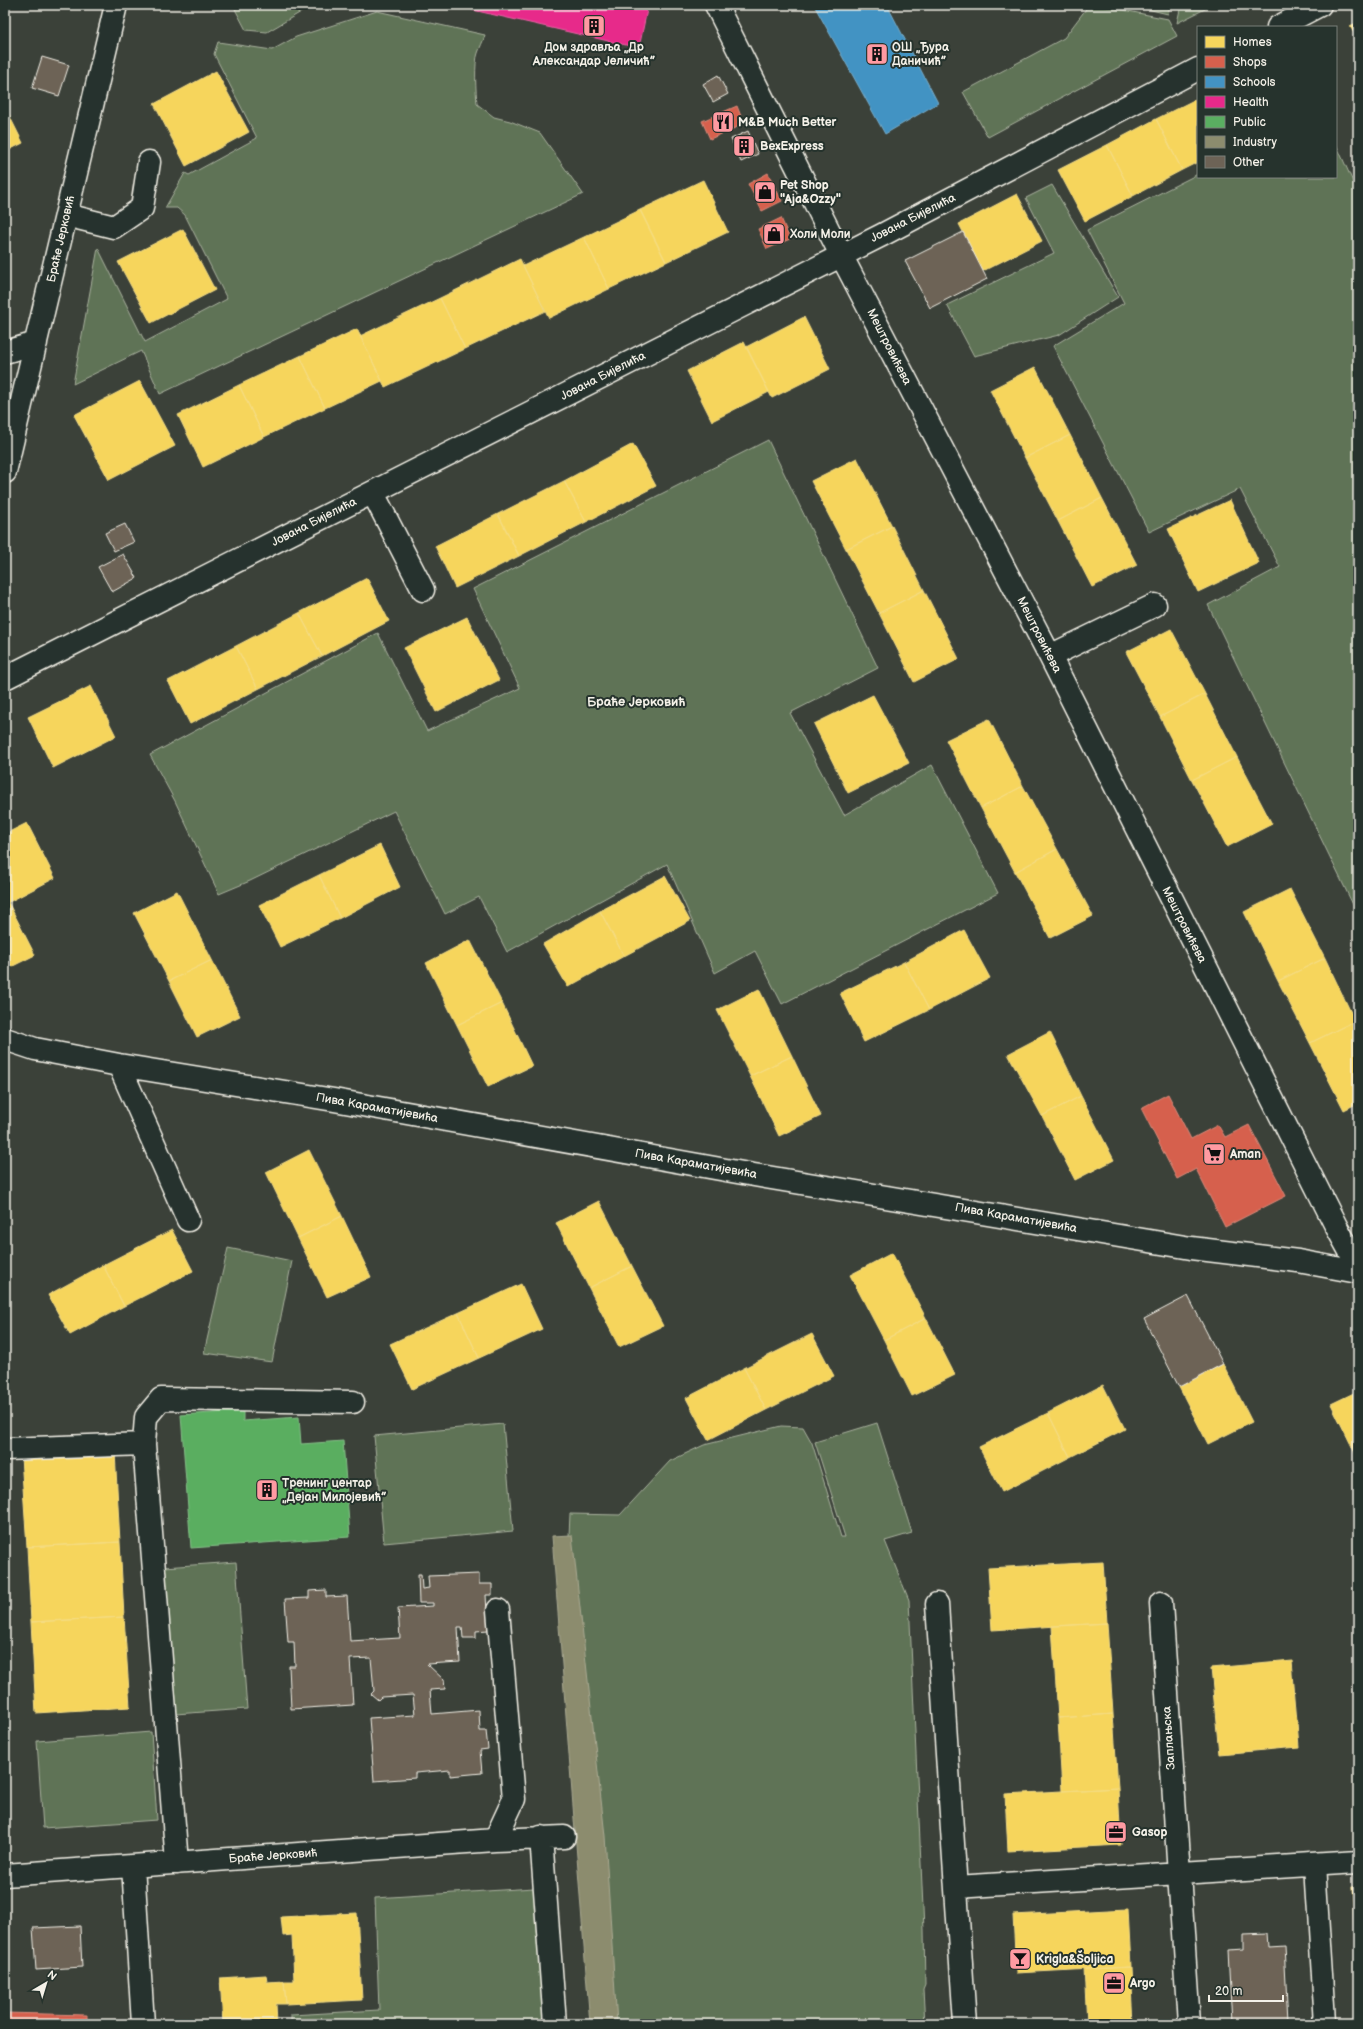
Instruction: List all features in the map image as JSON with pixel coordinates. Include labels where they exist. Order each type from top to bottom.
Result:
[{"type":"street","name":"Браће Јерковић","points":[[5,472],[116,5]]},
{"type":"street","name":"Мештровићева","points":[[716,5],[840,255],[1050,656],[1336,1226],[1358,1266]]},
{"type":"street","points":[[1280,26],[1320,5]]},
{"type":"street","name":"Јована Бијелића","points":[[5,678],[840,255],[1197,70]]},
{"type":"street","points":[[66,215],[114,227],[142,208],[150,162]]},
{"type":"street","points":[[5,352],[36,343]]},
{"type":"street","points":[[372,493],[423,590]]},
{"type":"street","points":[[1050,656],[1155,604]]},
{"type":"street","name":"Пива Караматијевића","points":[[5,1039],[35,1049],[119,1065],[334,1100],[739,1172],[1183,1247],[1298,1261],[1358,1272]]},
{"type":"street","name":"Пива Караматијевића","points":[[5,1050],[35,1049]]},
{"type":"street","points":[[119,1065],[188,1220]]},
{"type":"street","points":[[177,1863],[144,1444],[146,1417],[161,1399],[353,1402]]},
{"type":"street","points":[[5,1449],[144,1444]]},
{"type":"street","name":"Заплањска","points":[[1160,1602],[1189,2024]]},
{"type":"street","points":[[937,1604],[965,2024]]},
{"type":"street","points":[[495,1840],[514,1799],[498,1610]]},
{"type":"street","points":[[541,1837],[555,2024]]},
{"type":"street","name":"Браће Јерковић","points":[[5,1875],[495,1840],[564,1837]]},
{"type":"street","points":[[956,1887],[1358,1862]]},
{"type":"street","points":[[1314,1865],[1325,2024]]},
{"type":"street","points":[[133,1866],[143,2024]]},
{"type":"green space","points":[[242,5],[313,5],[267,32],[246,30],[235,9]]},
{"type":"green space","points":[[1089,5],[1098,5],[1168,19],[1177,36],[988,137],[963,92],[1064,38]]},
{"type":"green space","points":[[1130,5],[1170,5],[1168,14]]},
{"type":"green space","points":[[1181,5],[1213,5],[1177,23]]},
{"type":"green space","points":[[377,11],[485,35],[478,53],[476,64],[477,104],[494,117],[510,121],[540,133],[583,194],[160,394],[141,351],[73,384],[98,248],[145,342],[227,299],[185,215],[177,208],[165,208],[185,173],[189,175],[257,138],[214,54],[218,42],[272,50],[296,37]]},
{"type":"green space","points":[[1337,146],[1358,193],[1358,915],[1208,605],[1280,567],[1240,489],[1149,532],[1053,346],[1124,303],[1087,230],[1197,175],[1197,178],[1337,178]]},
{"type":"green space","points":[[1052,185],[1118,297],[1059,335],[974,356],[947,305],[1054,253],[1026,198]]},
{"type":"green space","points":[[768,440],[878,668],[790,713],[844,815],[932,765],[998,893],[782,1004],[755,951],[715,973],[667,864],[507,952],[479,897],[445,914],[394,811],[250,881],[219,894],[175,801],[150,755],[378,633],[427,731],[520,688],[473,589]]},
{"type":"green space","points":[[228,1248],[292,1261],[272,1362],[204,1353]]},
{"type":"green space","points":[[877,1423],[912,1533],[885,1541],[909,1600],[924,1930],[925,1985],[923,1990],[925,2024],[611,2024],[569,1536],[570,1514],[620,1515],[670,1461],[704,1445],[781,1426],[803,1427],[812,1443],[841,1537],[845,1537],[815,1442]]},
{"type":"green space","points":[[503,1424],[513,1531],[384,1543],[374,1436]]},
{"type":"green space","points":[[236,1562],[247,1709],[175,1714],[164,1567]]},
{"type":"green space","points":[[151,1732],[157,1820],[43,1828],[37,1741]]},
{"type":"green space","points":[[534,1888],[547,2024],[291,2024],[291,2015],[379,2010],[375,1898]]},
{"type":"building: Homes","points":[[1358,22],[1358,40],[1350,26]]},
{"type":"building: Homes","points":[[216,71],[249,132],[186,166],[154,104]]},
{"type":"building: Homes","points":[[1197,98],[1197,162],[1182,170],[1156,119]]},
{"type":"building: Homes","points":[[5,107],[23,143],[5,152]]},
{"type":"building: Homes","points":[[1156,119],[1182,170],[1133,196],[1107,145]]},
{"type":"building: Homes","points":[[1107,145],[1133,196],[1085,221],[1058,170]]},
{"type":"building: Homes","points":[[703,180],[728,232],[666,262],[640,210]]},
{"type":"building: Homes","points":[[1017,194],[1042,241],[983,271],[959,224]]},
{"type":"building: Homes","points":[[640,210],[666,262],[609,289],[584,237]]},
{"type":"building: Homes","points":[[183,229],[215,290],[151,323],[118,262]]},
{"type":"building: Homes","points":[[584,237],[609,289],[549,318],[523,266]]},
{"type":"building: Homes","points":[[520,259],[545,311],[465,349],[440,298]]},
{"type":"building: Homes","points":[[440,298],[465,349],[385,387],[360,336]]},
{"type":"building: Homes","points":[[804,317],[830,369],[772,398],[746,347]]},
{"type":"building: Homes","points":[[357,329],[382,381],[325,408],[300,356]]},
{"type":"building: Homes","points":[[744,342],[769,392],[712,421],[687,371]]},
{"type":"building: Homes","points":[[300,356],[325,408],[264,437],[239,385]]},
{"type":"building: Homes","points":[[1035,367],[1070,435],[1025,458],[990,390]]},
{"type":"building: Homes","points":[[140,381],[175,446],[109,480],[74,415]]},
{"type":"building: Homes","points":[[239,385],[264,437],[203,467],[178,415]]},
{"type":"building: Homes","points":[[1070,435],[1102,498],[1058,521],[1025,458]]},
{"type":"building: Homes","points":[[633,444],[656,486],[586,522],[564,481]]},
{"type":"building: Homes","points":[[857,458],[892,526],[846,549],[811,481]]},
{"type":"building: Homes","points":[[564,481],[586,522],[519,556],[498,514]]},
{"type":"building: Homes","points":[[1102,498],[1137,565],[1092,587],[1058,521]]},
{"type":"building: Homes","points":[[1230,500],[1259,563],[1198,592],[1168,529]]},
{"type":"building: Homes","points":[[498,514],[519,556],[455,588],[435,546]]},
{"type":"building: Homes","points":[[892,526],[924,590],[879,613],[846,549]]},
{"type":"building: Homes","points":[[367,578],[389,621],[322,656],[299,613]]},
{"type":"building: Homes","points":[[924,590],[959,659],[914,682],[879,613]]},
{"type":"building: Homes","points":[[299,613],[322,656],[258,689],[236,646]]},
{"type":"building: Homes","points":[[467,617],[499,680],[436,712],[404,648]]},
{"type":"building: Homes","points":[[1171,629],[1205,694],[1160,717],[1126,652]]},
{"type":"building: Homes","points":[[236,646],[258,689],[190,724],[168,681]]},
{"type":"building: Homes","points":[[91,686],[116,736],[53,768],[28,717]]},
{"type":"building: Homes","points":[[1205,694],[1237,757],[1192,780],[1160,717]]},
{"type":"building: Homes","points":[[873,695],[909,763],[848,793],[814,724]]},
{"type":"building: Homes","points":[[989,719],[1023,786],[981,808],[946,740]]},
{"type":"building: Homes","points":[[1237,757],[1272,824],[1227,847],[1192,780]]},
{"type":"building: Homes","points":[[1023,786],[1057,849],[1015,872],[981,808]]},
{"type":"building: Homes","points":[[27,823],[55,878],[5,904],[5,834]]},
{"type":"building: Homes","points":[[380,845],[400,887],[340,918],[319,875]]},
{"type":"building: Homes","points":[[1057,849],[1093,916],[1050,938],[1015,872]]},
{"type":"building: Homes","points":[[319,875],[340,918],[280,947],[259,905]]},
{"type":"building: Homes","points":[[665,876],[690,921],[624,956],[600,911]]},
{"type":"building: Homes","points":[[1290,889],[1325,958],[1278,981],[1244,912]]},
{"type":"building: Homes","points":[[177,891],[212,960],[169,981],[134,913]]},
{"type":"building: Homes","points":[[8,902],[35,955],[5,970],[5,904]]},
{"type":"building: Homes","points":[[600,911],[624,956],[568,987],[543,944]]},
{"type":"building: Homes","points":[[964,930],[990,978],[929,1010],[904,962]]},
{"type":"building: Homes","points":[[470,940],[502,1003],[457,1025],[426,963]]},
{"type":"building: Homes","points":[[1325,958],[1355,1021],[1310,1043],[1278,981]]},
{"type":"building: Homes","points":[[212,960],[240,1016],[197,1037],[169,981]]},
{"type":"building: Homes","points":[[904,962],[929,1010],[864,1042],[840,993]]},
{"type":"building: Homes","points":[[759,989],[792,1056],[750,1076],[717,1010]]},
{"type":"building: Homes","points":[[502,1003],[532,1066],[488,1087],[457,1025]]},
{"type":"building: Homes","points":[[1355,1021],[1358,1028],[1358,1103],[1344,1110],[1310,1043]]},
{"type":"building: Homes","points":[[1050,1032],[1081,1096],[1042,1116],[1008,1054]]},
{"type":"building: Homes","points":[[792,1056],[821,1116],[779,1136],[750,1076]]},
{"type":"building: Homes","points":[[1081,1096],[1114,1160],[1075,1180],[1042,1116]]},
{"type":"building: Homes","points":[[309,1150],[342,1216],[298,1238],[266,1172]]},
{"type":"building: Homes","points":[[599,1201],[632,1266],[589,1288],[556,1223]]},
{"type":"building: Homes","points":[[342,1216],[371,1277],[327,1297],[298,1238]]},
{"type":"building: Homes","points":[[172,1230],[193,1271],[124,1306],[103,1265]]},
{"type":"building: Homes","points":[[892,1253],[926,1318],[884,1340],[850,1275]]},
{"type":"building: Homes","points":[[103,1265],[124,1306],[70,1335],[48,1295]]},
{"type":"building: Homes","points":[[632,1266],[663,1326],[619,1347],[589,1288]]},
{"type":"building: Homes","points":[[521,1284],[542,1329],[479,1358],[458,1313]]},
{"type":"building: Homes","points":[[458,1313],[479,1358],[412,1389],[390,1344]]},
{"type":"building: Homes","points":[[926,1318],[955,1375],[912,1396],[884,1340]]},
{"type":"building: Homes","points":[[812,1334],[834,1376],[766,1410],[744,1368]]},
{"type":"building: Homes","points":[[1223,1364],[1252,1422],[1208,1444],[1179,1387]]},
{"type":"building: Homes","points":[[744,1368],[766,1410],[708,1440],[686,1398]]},
{"type":"building: Homes","points":[[1103,1385],[1125,1429],[1070,1457],[1048,1413]]},
{"type":"building: Homes","points":[[1358,1391],[1358,1459],[1331,1404]]},
{"type":"building: Homes","points":[[1048,1413],[1070,1457],[1002,1492],[979,1447]]},
{"type":"building: Homes","points":[[115,1452],[120,1542],[27,1547],[21,1457]]},
{"type":"building: Homes","points":[[120,1542],[124,1617],[31,1622],[27,1547]]},
{"type":"building: Homes","points":[[1103,1562],[1107,1623],[992,1630],[988,1568]]},
{"type":"building: Homes","points":[[124,1617],[130,1707],[36,1713],[31,1622]]},
{"type":"building: Homes","points":[[1107,1623],[1113,1714],[1058,1718],[1052,1626]]},
{"type":"building: Homes","points":[[1292,1661],[1299,1747],[1219,1754],[1211,1668]]},
{"type":"building: Homes","points":[[1113,1714],[1118,1788],[1062,1791],[1058,1718]]},
{"type":"building: Homes","points":[[1118,1788],[1121,1845],[1008,1851],[1005,1794]]},
{"type":"building: Homes","points":[[1352,1886],[1358,1886],[1358,1985]]},
{"type":"building: Homes","points":[[1128,1909],[1131,1967],[1016,1973],[1013,1915]]},
{"type":"building: Homes","points":[[357,1913],[362,2000],[286,2004],[284,1981],[294,1981],[292,1935],[283,1936],[281,1917]]},
{"type":"building: Homes","points":[[1131,1967],[1134,2024],[1087,2024],[1084,1969]]},
{"type":"building: Homes","points":[[266,1975],[267,1982],[284,1981],[286,2004],[276,2004],[277,2024],[223,2024],[220,1978]]},
{"type":"building: Shops","name":"M&B Much Better","points":[[737,106],[744,124],[710,139],[702,121]]},
{"type":"building: Shops","name":"Pet Shop \"Aja&Ozzy\"","points":[[768,173],[782,201],[762,211],[748,184]]},
{"type":"building: Shops","name":"Холи Моли","points":[[781,218],[790,239],[767,249],[758,229]]},
{"type":"building: Shops","name":"Aman","points":[[1168,1094],[1191,1139],[1218,1125],[1225,1137],[1249,1125],[1286,1196],[1225,1227],[1196,1169],[1177,1179],[1141,1108]]},
{"type":"building: Shops","points":[[5,2013],[87,2015],[87,2024],[5,2024]]},
{"type":"building: Schools","name":"ОШ „Ђура Даничић”","points":[[814,5],[887,5],[938,103],[885,134]]},
{"type":"building: Health","name":"Дом здравља „Др Александар Јеличић”","points":[[451,5],[648,5],[639,48]]},
{"type":"building: Public","name":"Тренинг центар „Дејан Милојевић”","points":[[243,1411],[243,1421],[299,1417],[301,1444],[343,1441],[350,1537],[191,1548],[181,1415]]},
{"type":"building: Industry","points":[[572,1535],[605,1836],[617,2024],[590,2024],[552,1536]]},
{"type":"building: Other","points":[[42,57],[69,65],[59,96],[32,88]]},
{"type":"building: Other","points":[[718,75],[728,94],[713,102],[703,84]]},
{"type":"building: Other","name":"BexExpress","points":[[748,131],[758,154],[741,162],[731,139]]},
{"type":"building: Other","points":[[963,232],[987,279],[930,308],[905,261]]},
{"type":"building: Other","points":[[125,524],[134,542],[114,551],[105,533]]},
{"type":"building: Other","points":[[123,554],[137,578],[112,592],[98,567]]},
{"type":"building: Other","points":[[1188,1296],[1223,1364],[1179,1387],[1144,1319]]},
{"type":"building: Other","points":[[418,1574],[421,1574],[422,1589],[429,1588],[428,1576],[479,1574],[479,1584],[492,1584],[492,1595],[486,1595],[488,1630],[476,1631],[476,1638],[463,1638],[462,1627],[458,1627],[460,1662],[427,1664],[444,1680],[445,1689],[430,1690],[432,1714],[479,1710],[480,1731],[486,1731],[488,1749],[480,1750],[482,1773],[450,1776],[450,1770],[415,1773],[415,1778],[374,1781],[369,1718],[415,1715],[413,1695],[381,1697],[378,1700],[371,1694],[374,1691],[371,1658],[350,1659],[353,1705],[291,1709],[289,1666],[295,1666],[294,1642],[288,1642],[285,1599],[309,1598],[309,1591],[326,1590],[326,1597],[347,1596],[350,1641],[400,1638],[398,1608],[433,1606],[433,1603],[419,1603]]},
{"type":"building: Other","points":[[80,1926],[82,1967],[36,1970],[33,1928]]},
{"type":"building: Other","points":[[1267,1933],[1268,1947],[1284,1946],[1288,2024],[1233,2024],[1229,1952],[1243,1951],[1243,1934]]},
{"type":"place","name":"Дом здравља „Др Александар Јеличић”","points":[[594,26]]},
{"type":"place","name":"ОШ „Ђура Даничић”","points":[[877,54]]},
{"type":"place","name":"M&B Much Better","points":[[723,122]]},
{"type":"place","name":"BexExpress","points":[[744,146]]},
{"type":"place","name":"Pet Shop \"Aja&Ozzy\"","points":[[765,192]]},
{"type":"place","name":"Холи Моли","points":[[774,234]]},
{"type":"place","name":"Aman","points":[[1214,1154]]},
{"type":"place","name":"Тренинг центар „Дејан Милојевић”","points":[[267,1490]]},
{"type":"place","name":"Gasop","points":[[1116,1832]]},
{"type":"place","name":"Krigla&Šoljica","points":[[1020,1959]]},
{"type":"place","name":"Argo","points":[[1114,1983]]},
{"type":"district","name":"Браће Јерковић","points":[[636,702]]}]
